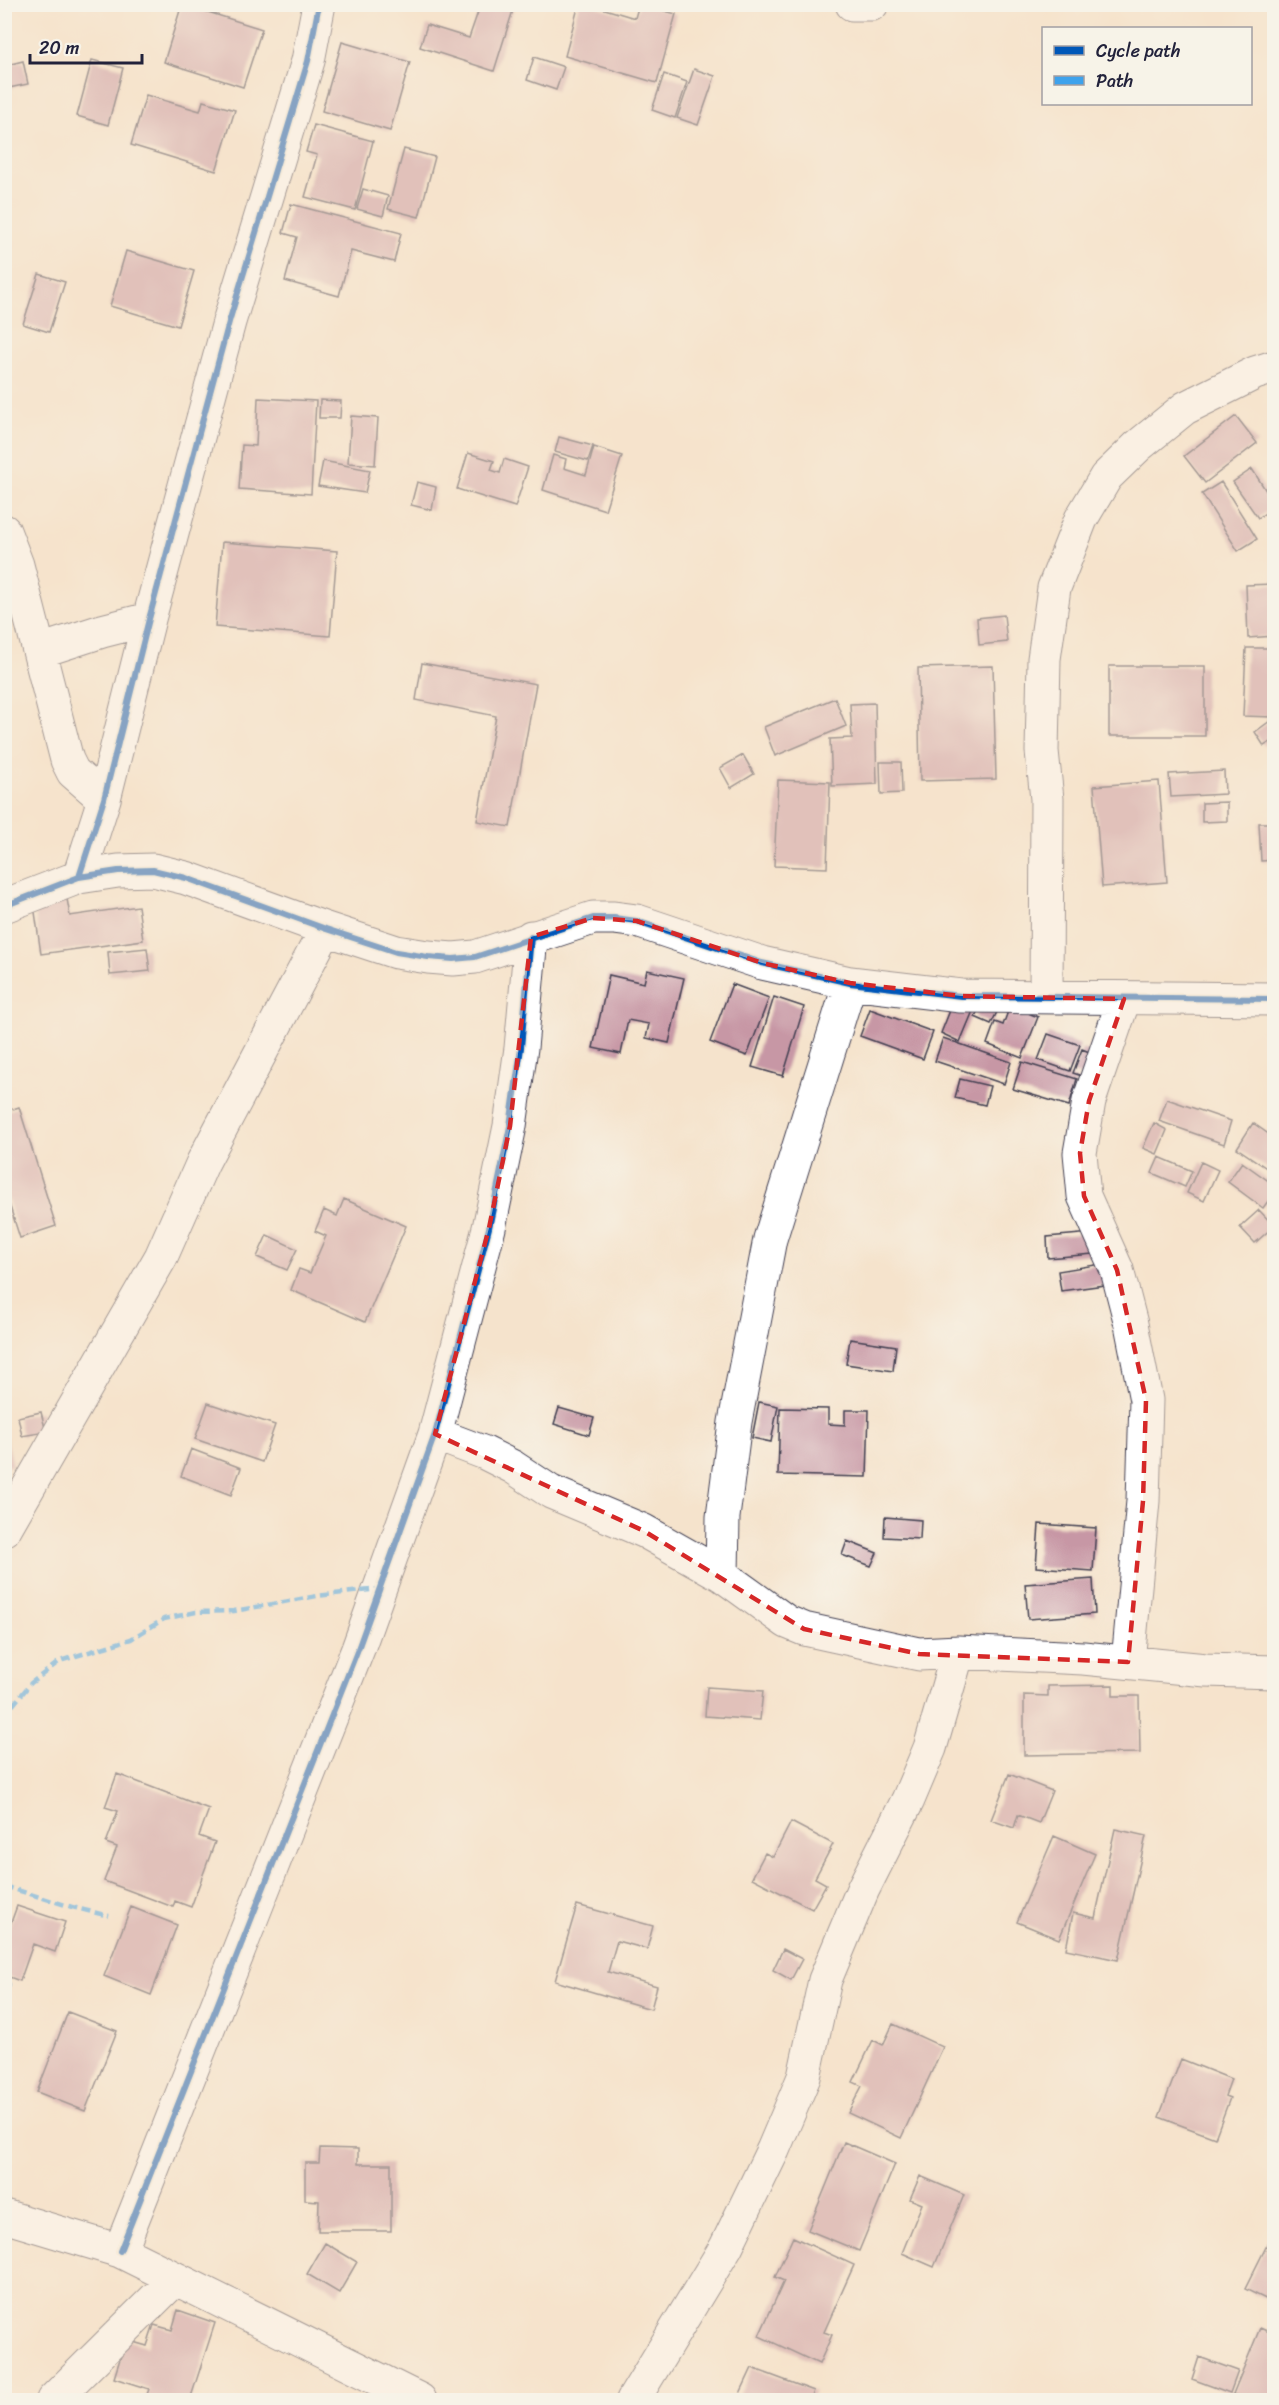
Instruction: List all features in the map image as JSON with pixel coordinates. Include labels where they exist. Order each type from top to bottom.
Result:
[{"type":"street","points":[[79,877],[104,799],[149,619],[229,322],[308,61],[320,4]]},
{"type":"street","points":[[852,4],[872,4]]},
{"type":"street","points":[[1046,998],[1047,799],[1042,739],[1044,659],[1054,588],[1082,519],[1106,477],[1138,446],[1185,408],[1255,373],[1275,367]]},
{"type":"street","points":[[4,531],[17,565],[67,760],[73,772],[104,799]]},
{"type":"street","points":[[40,651],[149,619]]},
{"type":"street","points":[[4,906],[79,877],[153,870],[186,878],[396,952],[453,959],[495,951],[593,918],[614,918],[637,921],[762,963],[850,983],[961,996],[1275,999]]},
{"type":"street","points":[[4,1530],[161,1257],[203,1162],[326,929]]},
{"type":"street","points":[[120,2252],[358,1649],[435,1434],[489,1228],[510,1126],[521,1048],[531,937]]},
{"type":"street","points":[[722,1575],[723,1518],[735,1422],[770,1239],[850,983]]},
{"type":"street","points":[[1125,999],[1089,1101],[1080,1153],[1084,1196],[1117,1270],[1131,1324],[1146,1400],[1143,1501],[1128,1662]]},
{"type":"street","points":[[435,1434],[513,1467],[551,1492],[644,1531],[722,1575],[787,1622],[804,1629],[919,1654],[958,1652],[1083,1658],[1206,1670],[1275,1672]]},
{"type":"street","points":[[633,2400],[726,2247],[773,2150],[804,2077],[825,1980],[862,1889],[908,1800],[930,1748],[958,1652]]},
{"type":"street","points":[[4,2216],[120,2252],[420,2400]]},
{"type":"street","points":[[53,2400],[175,2279]]},
{"type":"highlighted area","points":[[593,918],[637,921],[762,963],[850,983],[961,996],[1124,999],[1089,1101],[1080,1153],[1084,1196],[1117,1270],[1146,1400],[1143,1501],[1128,1662],[919,1654],[804,1629],[644,1531],[435,1434],[489,1228],[510,1126],[531,937]]},
{"type":"building","points":[[182,4],[262,29],[243,87],[164,62]]},
{"type":"building","points":[[454,4],[515,4],[494,71],[420,47],[427,25],[469,38],[478,12]]},
{"type":"building","points":[[579,4],[588,4],[635,18],[639,4],[676,14],[657,83],[565,56]]},
{"type":"building","points":[[4,40],[11,64],[23,61],[28,84],[4,89]]},
{"type":"building","points":[[342,42],[410,62],[390,131],[322,111]]},
{"type":"building","points":[[534,57],[564,67],[556,90],[527,80]]},
{"type":"building","points":[[92,60],[123,68],[108,125],[77,116]]},
{"type":"building","points":[[694,69],[715,76],[698,125],[677,118]]},
{"type":"building","points":[[664,74],[687,82],[675,118],[652,110]]},
{"type":"building","points":[[146,95],[200,111],[203,101],[235,110],[216,171],[131,145]]},
{"type":"building","points":[[314,125],[373,141],[355,210],[305,197],[317,155],[306,152]]},
{"type":"building","points":[[404,149],[435,157],[419,217],[388,209]]},
{"type":"building","points":[[363,189],[388,196],[383,216],[357,209]]},
{"type":"building","points":[[291,204],[401,233],[394,262],[351,251],[339,296],[285,281],[297,237],[283,233]]},
{"type":"building","points":[[126,251],[194,271],[178,326],[110,306]]},
{"type":"building","points":[[39,274],[65,282],[49,332],[23,324]]},
{"type":"building","points":[[258,398],[316,401],[311,494],[239,489],[242,445],[256,446]]},
{"type":"building","points":[[320,400],[341,401],[340,418],[319,418]]},
{"type":"building","points":[[351,416],[378,418],[375,465],[348,463]]},
{"type":"building","points":[[1236,416],[1257,443],[1205,483],[1184,456]]},
{"type":"building","points":[[559,437],[593,446],[588,461],[555,452]]},
{"type":"building","points":[[594,447],[622,456],[605,510],[543,490],[553,455],[566,459],[564,468],[586,475]]},
{"type":"building","points":[[468,453],[494,461],[491,470],[500,473],[504,459],[528,467],[515,507],[457,489]]},
{"type":"building","points":[[323,461],[370,470],[365,493],[318,486]]},
{"type":"building","points":[[1252,469],[1274,503],[1274,507],[1258,518],[1233,482]]},
{"type":"building","points":[[417,482],[436,487],[432,510],[411,505]]},
{"type":"building","points":[[1221,482],[1257,539],[1238,551],[1202,494]]},
{"type":"building","points":[[222,542],[337,551],[330,636],[215,627]]},
{"type":"building","points":[[1274,584],[1274,636],[1248,638],[1246,585]]},
{"type":"building","points":[[1004,615],[1007,642],[979,645],[977,618]]},
{"type":"building","points":[[1246,648],[1274,648],[1274,717],[1243,716]]},
{"type":"building","points":[[422,663],[536,684],[510,827],[477,821],[496,716],[416,700]]},
{"type":"building","points":[[993,666],[996,779],[920,781],[918,668]]},
{"type":"building","points":[[1109,666],[1205,666],[1205,736],[1109,736]]},
{"type":"building","points":[[835,698],[846,726],[775,756],[764,727]]},
{"type":"building","points":[[875,703],[877,784],[832,786],[830,739],[852,738],[850,704]]},
{"type":"building","points":[[1270,721],[1274,727],[1274,740],[1264,746],[1255,732]]},
{"type":"building","points":[[743,755],[754,774],[731,788],[720,768]]},
{"type":"building","points":[[880,762],[901,762],[902,793],[881,794]]},
{"type":"building","points":[[1224,771],[1225,794],[1171,797],[1169,774]]},
{"type":"building","points":[[778,780],[830,782],[827,868],[774,866]]},
{"type":"building","points":[[1159,781],[1167,882],[1102,887],[1094,786]]},
{"type":"building","points":[[1227,802],[1227,821],[1202,822],[1202,803]]},
{"type":"building","points":[[1259,823],[1274,823],[1274,860],[1261,861]]},
{"type":"building","points":[[67,899],[70,916],[138,906],[143,940],[41,954],[34,905]]},
{"type":"building","points":[[147,948],[150,971],[110,975],[108,952]]},
{"type":"building","points":[[647,970],[684,978],[669,1043],[646,1038],[649,1024],[628,1020],[621,1054],[593,1048],[609,975],[644,983]]},
{"type":"building","points":[[732,984],[769,998],[747,1056],[710,1042]]},
{"type":"building","points":[[774,997],[804,1007],[783,1076],[752,1067]]},
{"type":"building","points":[[984,998],[1000,1006],[991,1024],[975,1017]]},
{"type":"building","points":[[953,1003],[973,1011],[960,1042],[941,1033]]},
{"type":"building","points":[[1010,1006],[1038,1017],[1022,1058],[987,1044],[995,1022],[1003,1025]]},
{"type":"building","points":[[870,1009],[933,1032],[923,1059],[860,1036]]},
{"type":"building","points":[[1048,1034],[1080,1045],[1070,1071],[1038,1060]]},
{"type":"building","points":[[943,1038],[1011,1062],[1004,1084],[935,1061]]},
{"type":"building","points":[[1082,1049],[1099,1056],[1091,1079],[1073,1073]]},
{"type":"building","points":[[1022,1062],[1077,1079],[1069,1106],[1013,1089]]},
{"type":"building","points":[[960,1079],[990,1086],[985,1105],[955,1098]]},
{"type":"building","points":[[1167,1099],[1231,1121],[1224,1144],[1159,1121]]},
{"type":"building","points":[[19,1107],[56,1226],[20,1238],[4,1188],[4,1112]]},
{"type":"building","points":[[1154,1123],[1167,1130],[1157,1154],[1143,1148]]},
{"type":"building","points":[[1253,1123],[1274,1138],[1274,1173],[1237,1148]]},
{"type":"building","points":[[1159,1157],[1192,1171],[1185,1187],[1152,1173]]},
{"type":"building","points":[[1201,1162],[1218,1170],[1204,1201],[1187,1193]]},
{"type":"building","points":[[1242,1162],[1274,1185],[1274,1193],[1263,1208],[1228,1182]]},
{"type":"building","points":[[344,1199],[406,1226],[365,1322],[291,1290],[299,1269],[310,1273],[326,1236],[315,1231],[324,1210],[337,1216]]},
{"type":"building","points":[[1259,1210],[1274,1226],[1255,1243],[1240,1227]]},
{"type":"building","points":[[1092,1233],[1093,1254],[1048,1258],[1047,1237]]},
{"type":"building","points":[[267,1235],[297,1249],[287,1270],[257,1257]]},
{"type":"building","points":[[1101,1264],[1104,1285],[1061,1291],[1058,1271]]},
{"type":"building","points":[[850,1339],[896,1346],[893,1371],[846,1364]]},
{"type":"building","points":[[759,1402],[778,1406],[771,1442],[752,1438]]},
{"type":"building","points":[[208,1403],[275,1425],[262,1462],[195,1439]]},
{"type":"building","points":[[559,1408],[594,1418],[589,1435],[554,1424]]},
{"type":"building","points":[[780,1408],[828,1409],[828,1424],[845,1425],[845,1410],[869,1410],[867,1477],[778,1475]]},
{"type":"building","points":[[41,1412],[46,1432],[22,1436],[18,1417]]},
{"type":"building","points":[[4,1429],[13,1465],[4,1468]]},
{"type":"building","points":[[191,1449],[241,1468],[231,1495],[181,1476]]},
{"type":"building","points":[[885,1517],[921,1520],[920,1539],[884,1537]]},
{"type":"building","points":[[1039,1524],[1096,1528],[1093,1571],[1036,1567]]},
{"type":"building","points":[[847,1541],[877,1553],[871,1566],[842,1555]]},
{"type":"building","points":[[1093,1579],[1095,1614],[1028,1619],[1025,1584]]},
{"type":"building","points":[[1113,1685],[1113,1696],[1139,1696],[1140,1753],[1024,1755],[1024,1695],[1048,1696],[1048,1686]]},
{"type":"building","points":[[707,1687],[763,1691],[760,1720],[705,1716]]},
{"type":"building","points":[[117,1774],[209,1809],[199,1836],[215,1842],[191,1907],[175,1901],[173,1907],[104,1881],[117,1847],[106,1843],[118,1811],[105,1807]]},
{"type":"building","points":[[1009,1774],[1052,1791],[1039,1823],[1018,1815],[1014,1828],[991,1820]]},
{"type":"building","points":[[791,1822],[833,1844],[815,1878],[826,1884],[812,1909],[752,1878],[765,1853],[773,1857]]},
{"type":"building","points":[[1115,1829],[1146,1836],[1118,1960],[1066,1949],[1073,1913],[1095,1918]]},
{"type":"building","points":[[1054,1836],[1095,1854],[1059,1939],[1017,1922]]},
{"type":"building","points":[[577,1905],[653,1926],[647,1949],[617,1941],[608,1972],[657,1986],[651,2009],[555,1981]]},
{"type":"building","points":[[17,1906],[65,1922],[55,1952],[33,1944],[20,1981],[4,1975],[4,1942]]},
{"type":"building","points":[[131,1907],[177,1925],[151,1995],[104,1976]]},
{"type":"building","points":[[783,1949],[802,1959],[791,1980],[773,1970]]},
{"type":"building","points":[[68,2012],[117,2031],[85,2111],[37,2092]]},
{"type":"building","points":[[893,2024],[943,2047],[901,2138],[848,2113],[862,2086],[853,2082],[873,2040],[883,2045]]},
{"type":"building","points":[[1181,2059],[1231,2079],[1225,2096],[1230,2098],[1215,2138],[1159,2117]]},
{"type":"building","points":[[844,2142],[895,2164],[859,2251],[808,2230]]},
{"type":"building","points":[[320,2148],[358,2149],[358,2164],[391,2164],[391,2231],[318,2231],[319,2201],[305,2200],[305,2163],[319,2163]]},
{"type":"building","points":[[920,2176],[964,2195],[934,2267],[902,2253],[922,2204],[910,2199]]},
{"type":"building","points":[[1274,2231],[1274,2303],[1245,2289]]},
{"type":"building","points":[[793,2237],[854,2265],[824,2332],[832,2335],[819,2364],[759,2336],[784,2281],[775,2277]]},
{"type":"building","points":[[325,2243],[357,2262],[339,2293],[307,2274]]},
{"type":"building","points":[[178,2310],[215,2323],[190,2400],[145,2400],[149,2389],[114,2378],[126,2340],[147,2346],[154,2325],[172,2330]]},
{"type":"building","points":[[1260,2328],[1274,2334],[1274,2400],[1249,2400],[1233,2394]]},
{"type":"building","points":[[1199,2357],[1238,2371],[1230,2393],[1192,2379]]},
{"type":"building","points":[[752,2368],[814,2391],[810,2400],[737,2400]]},
{"type":"marked path","points":[[4,1716],[31,1683],[60,1661],[131,1639],[164,1619],[196,1612],[234,1611],[317,1596],[378,1589]]},
{"type":"marked path","points":[[4,1886],[109,1916]]},
{"type":"marked path","points":[[4,1985],[11,1985]]},
{"type":"cycle path","points":[[79,877],[104,799],[149,619],[229,322],[308,61],[319,4]]},
{"type":"cycle path","points":[[4,906],[79,877],[118,871],[153,870],[186,878],[396,952],[428,957],[453,959],[475,957],[593,918],[614,918],[637,921],[762,963],[850,983],[961,996],[1274,999]]},
{"type":"cycle path","points":[[120,2251],[358,1649],[435,1434],[489,1228],[510,1126],[521,1048],[531,937]]}]
